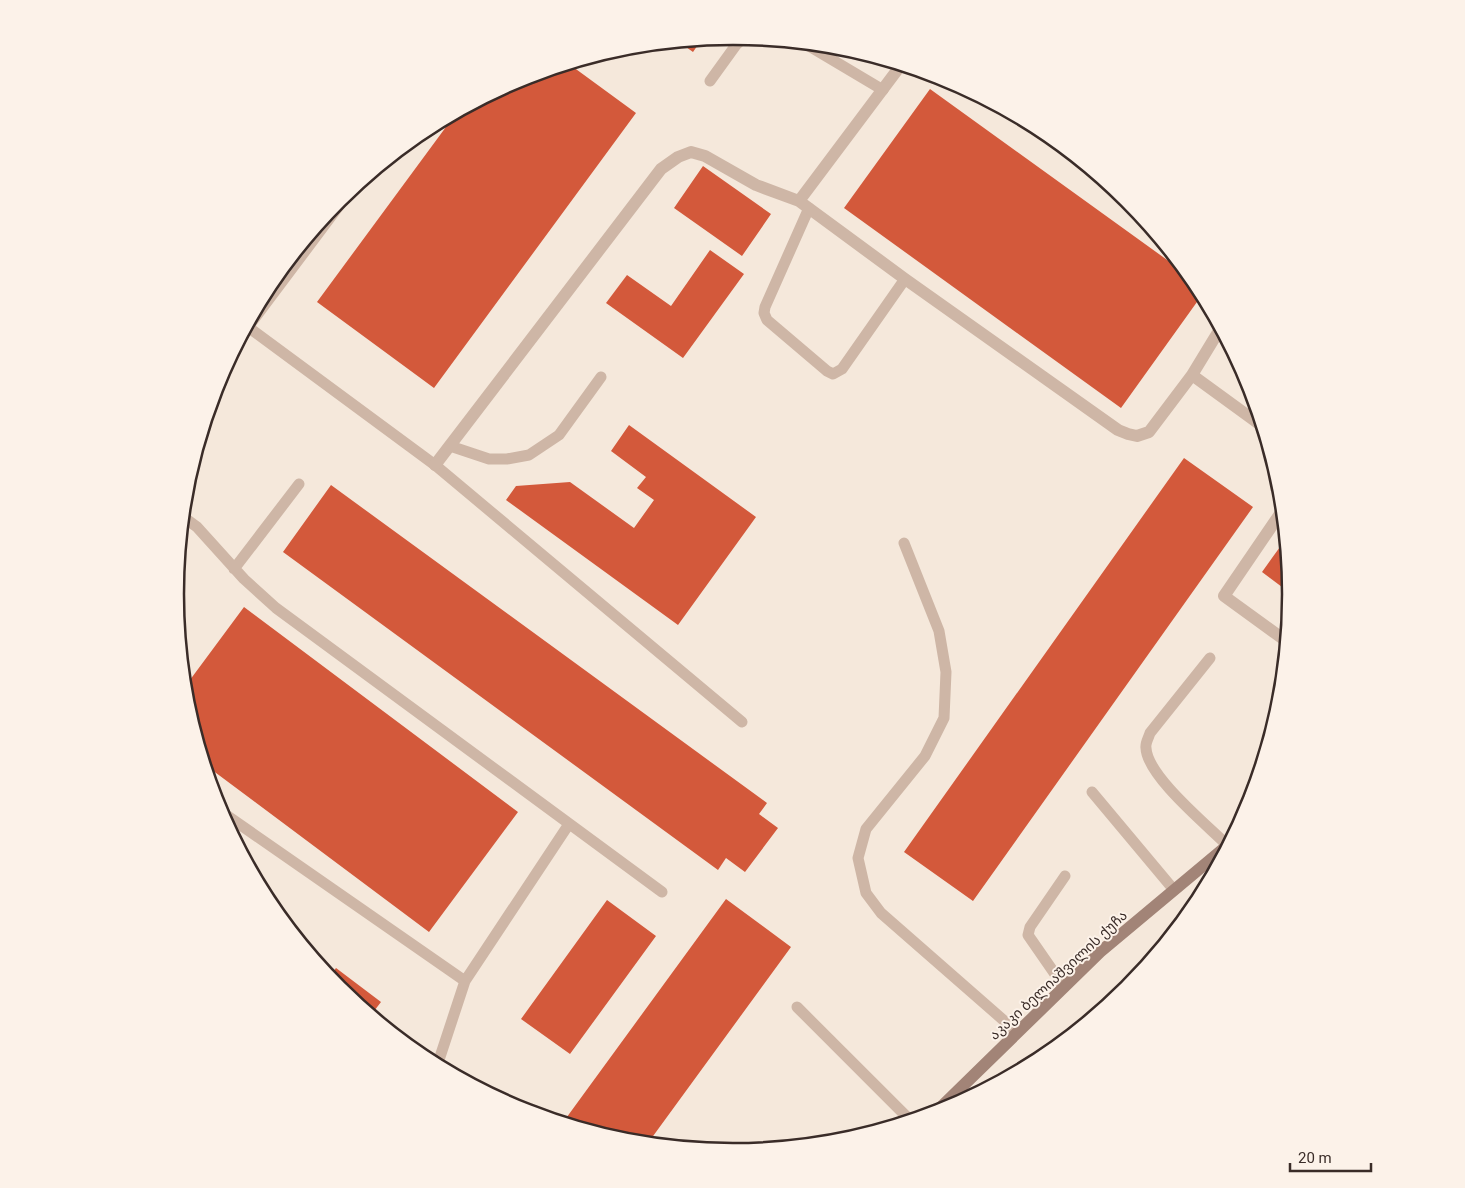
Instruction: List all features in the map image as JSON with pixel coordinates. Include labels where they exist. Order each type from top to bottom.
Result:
[{"type":"main road","name":"აკაკი ბელიაშვილის ქუჩა","points":[[951,1097],[1100,952],[1215,856]]},
{"type":"street","points":[[804,204],[897,70]]},
{"type":"street","points":[[435,465],[661,169],[678,157],[690,152],[705,156],[756,185],[804,204],[905,279],[1118,430],[1128,434],[1138,436],[1149,432],[1192,376],[1216,335]]},
{"type":"street","points":[[1192,376],[1252,419]]},
{"type":"street","points":[[1276,519],[1224,596],[1279,636]]},
{"type":"lane","points":[[710,81],[736,45]]},
{"type":"lane","points":[[820,53],[883,90]]},
{"type":"lane","points":[[804,204],[764,313],[767,320],[827,371],[833,374],[842,369],[905,279]]},
{"type":"lane","points":[[248,335],[435,465],[742,722]]},
{"type":"lane","points":[[450,446],[489,460],[529,455],[559,435],[602,377]]},
{"type":"lane","points":[[234,569],[298,484]]},
{"type":"lane","points":[[188,521],[197,527],[234,569],[276,608],[662,892]]},
{"type":"lane","points":[[904,543],[939,631],[946,672],[944,718],[925,756],[866,829],[858,858],[866,893],[881,913],[1017,1032]]},
{"type":"lane","points":[[1210,658],[1150,733],[1145,747],[1151,766],[1163,782],[1223,840]]},
{"type":"lane","points":[[1092,792],[1174,890]]},
{"type":"lane","points":[[232,819],[464,981]]},
{"type":"lane","points":[[440,1058],[464,981],[569,824]]},
{"type":"lane","points":[[1064,987],[1028,935],[1030,927],[1065,876]]},
{"type":"lane","points":[[796,1006],[905,1115]]},
{"type":"building","points":[[697,46],[693,52],[686,47]]},
{"type":"building","points":[[575,68],[636,113],[434,388],[317,302],[447,126],[458,119],[522,87]]},
{"type":"building","points":[[930,89],[1169,261],[1197,302],[1121,408],[844,208]]},
{"type":"building","points":[[703,166],[771,214],[742,256],[674,208]]},
{"type":"building","points":[[710,250],[744,274],[683,358],[606,303],[627,275],[671,306]]},
{"type":"building","points":[[629,425],[756,517],[678,625],[506,500],[516,486],[570,482],[634,528],[654,500],[637,488],[646,477],[611,451]]},
{"type":"building","points":[[1184,458],[1253,507],[973,901],[904,852]]},
{"type":"building","points":[[331,485],[767,803],[759,814],[778,828],[745,872],[726,858],[718,870],[283,552]]},
{"type":"building","points":[[1279,548],[1282,587],[1262,572]]},
{"type":"building","points":[[244,607],[518,812],[429,932],[213,771],[202,736],[190,679]]},
{"type":"building","points":[[726,899],[791,947],[653,1137],[625,1132],[567,1117]]},
{"type":"building","points":[[607,900],[656,936],[570,1054],[521,1019]]},
{"type":"building","points":[[336,968],[381,1002],[375,1010],[344,982],[334,971]]}]
